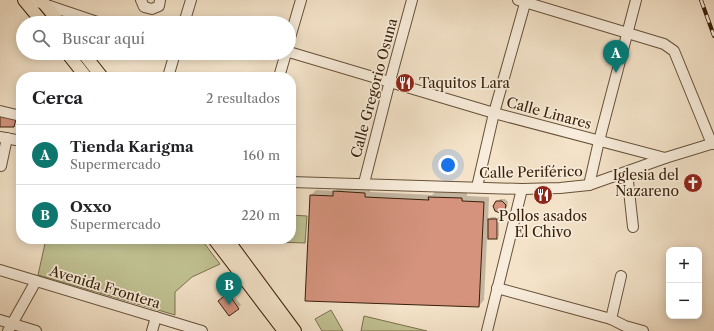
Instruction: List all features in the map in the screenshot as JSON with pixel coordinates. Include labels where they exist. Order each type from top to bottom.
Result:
[{"type":"main road","points":[[24,0],[37,16]]},
{"type":"main road","points":[[43,2],[54,16]]},
{"type":"main road","points":[[73,60],[82,72]]},
{"type":"main road","points":[[89,60],[98,72]]},
{"type":"main road","points":[[218,244],[284,331]]},
{"type":"main road","points":[[231,244],[295,331]]},
{"type":"street","points":[[32,0],[43,2],[81,16]]},
{"type":"street","points":[[141,0],[144,7],[152,9],[159,6],[160,0]]},
{"type":"street","points":[[186,16],[191,0]]},
{"type":"street","points":[[296,17],[301,0]]},
{"type":"street","name":"Calle Gregorio Osuna","points":[[364,183],[412,0]]},
{"type":"street","points":[[589,185],[636,0]]},
{"type":"street","points":[[477,187],[494,113],[523,1],[627,32]]},
{"type":"street","name":"Calle Periférico","points":[[296,182],[522,189],[560,188],[589,185],[665,158],[713,144],[674,51],[664,44],[627,32]]},
{"type":"street","name":"Calle Linares","points":[[296,54],[494,113],[665,158]]},
{"type":"street","points":[[169,72],[173,60]]},
{"type":"street","points":[[280,72],[284,60]]},
{"type":"street","points":[[0,111],[16,115]]},
{"type":"street","points":[[1,166],[4,138],[16,140]]},
{"type":"street","points":[[627,172],[633,227]]},
{"type":"street","points":[[487,331],[522,189]]},
{"type":"street","name":"Avenida Frontera","points":[[0,270],[202,331]]},
{"type":"street","points":[[612,319],[621,276]]},
{"type":"street","points":[[10,327],[36,281]]},
{"type":"street","points":[[497,288],[612,319],[624,328],[643,331]]},
{"type":"street","points":[[152,331],[156,317]]},
{"type":"street","points":[[0,320],[10,327],[36,331]]},
{"type":"green space","points":[[296,215],[307,216],[305,243],[296,243]]},
{"type":"green space","points":[[45,244],[205,244],[220,264],[192,277],[175,292],[175,315],[38,275]]},
{"type":"green space","points":[[331,310],[343,331],[322,331],[315,319]]},
{"type":"green space","points":[[364,316],[427,331],[361,331]]},
{"type":"building","points":[[0,115],[16,119],[14,127],[0,127]]},
{"type":"building","points":[[333,191],[365,193],[365,197],[429,200],[428,197],[462,198],[462,201],[484,202],[479,307],[305,301],[310,195],[333,196]]},
{"type":"building","points":[[496,201],[502,201],[506,205],[505,210],[500,213],[495,211],[493,206]]},
{"type":"building","points":[[488,219],[497,219],[497,239],[488,239]]},
{"type":"building","points":[[228,293],[239,309],[229,316],[218,301]]},
{"type":"railway","points":[[701,0],[714,36]]},
{"type":"place","name":"Tienda Karigma","points":[[616,73]]},
{"type":"place","name":"Taquitos Lara","points":[[405,83]]},
{"type":"place","name":"Iglesia del Nazareno","points":[[693,183]]},
{"type":"place","name":"Pollos asados El Chivo","points":[[543,195]]},
{"type":"place","name":"Oxxo","points":[[229,305]]}]
